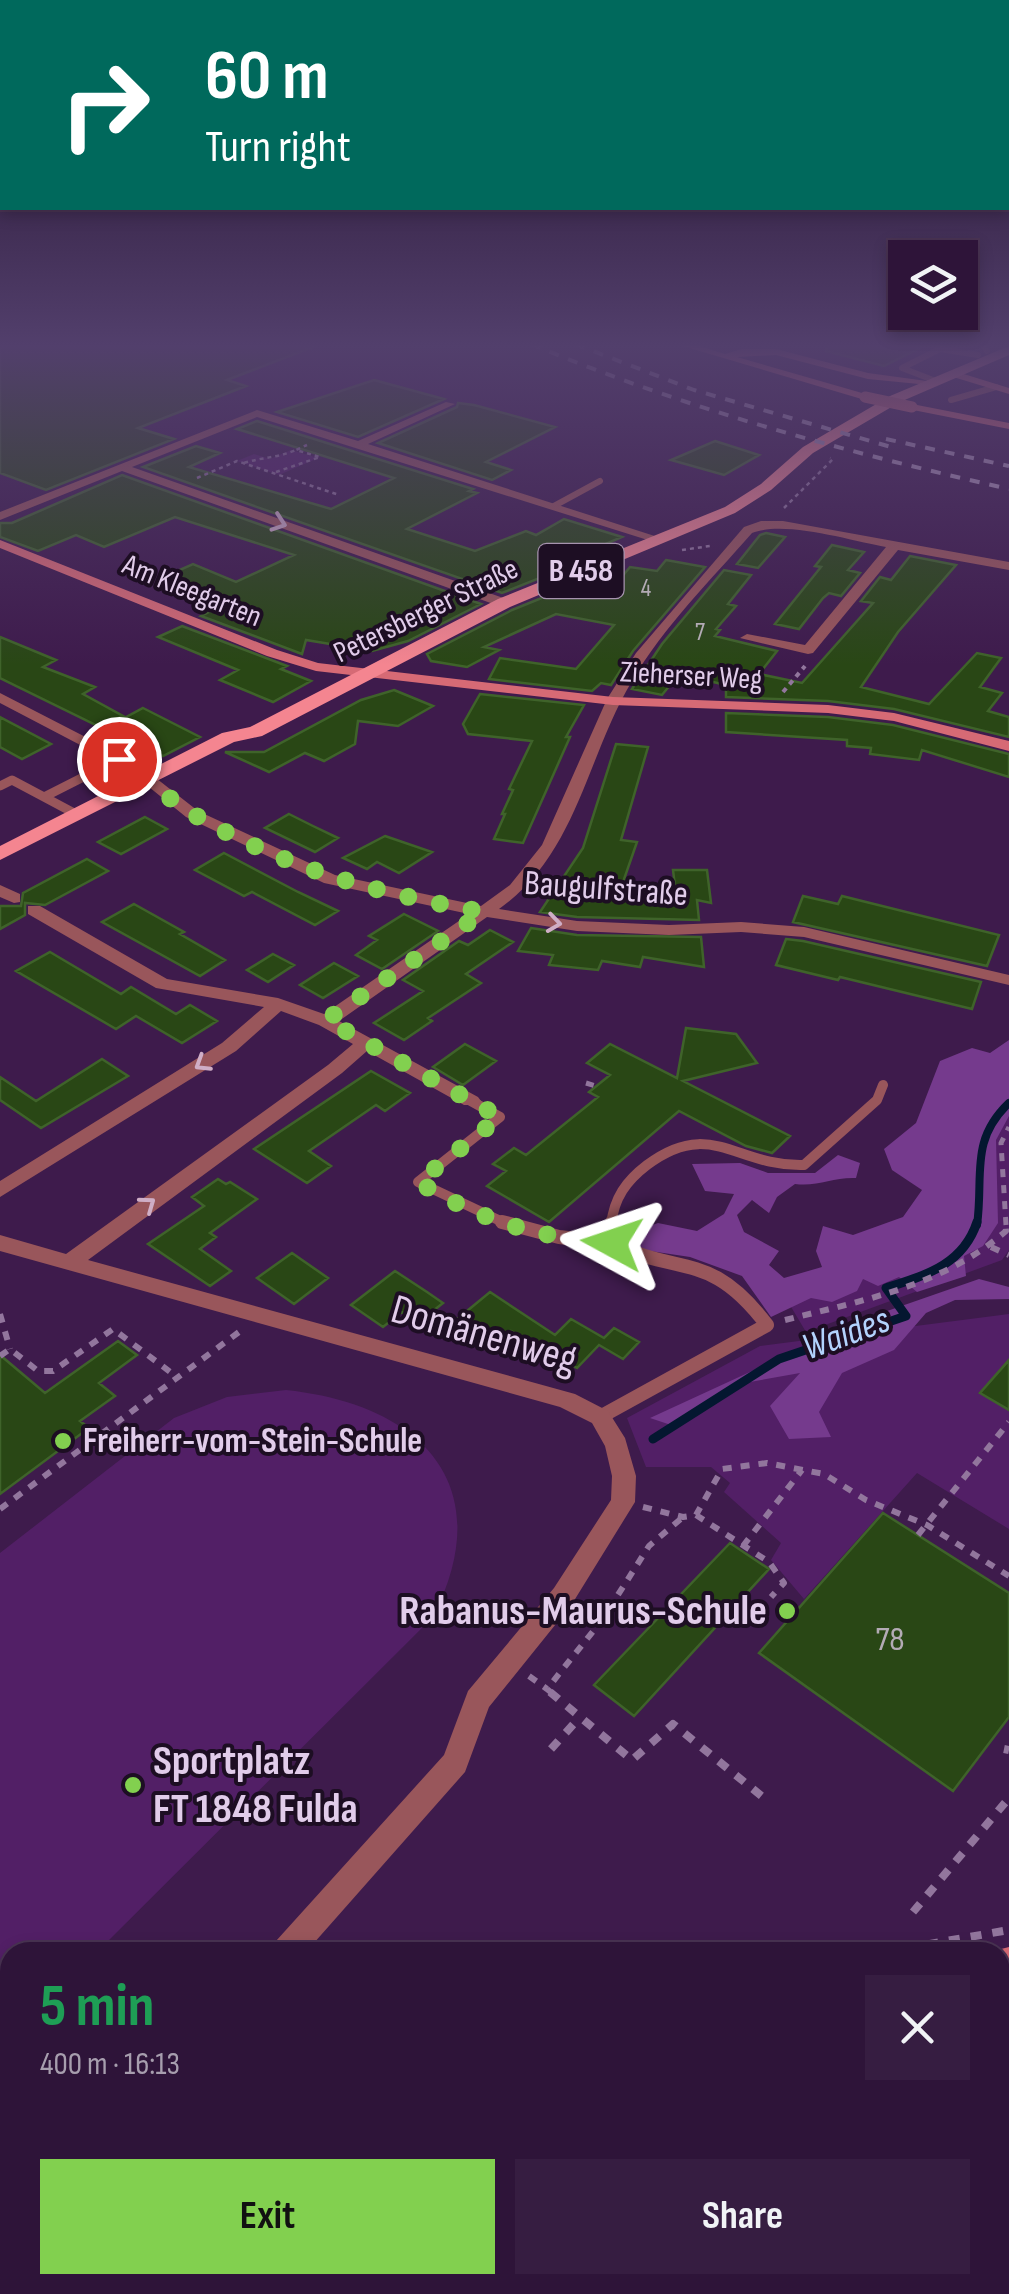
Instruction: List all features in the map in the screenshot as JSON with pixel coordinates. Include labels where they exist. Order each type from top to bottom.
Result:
[{"type":"main road","name":"Petersberger Straße","points":[[0,854],[74,813],[246,745],[256,732],[504,603],[740,504],[807,451]]},
{"type":"main road","name":"Petersberger Straße","points":[[0,870],[152,784]]},
{"type":"street","points":[[0,516],[161,451]]},
{"type":"street","points":[[382,451],[658,539]]},
{"type":"street","points":[[121,467],[504,603]]},
{"type":"street","points":[[326,1020],[516,889],[542,862],[558,836],[613,701],[628,674],[748,530],[779,521],[1009,566]]},
{"type":"street","name":"Am Kleegarten","points":[[0,544],[272,654],[316,667],[367,673]]},
{"type":"street","points":[[748,638],[808,650],[894,546]]},
{"type":"street","name":"Zieherser Weg","points":[[367,673],[613,701],[828,709],[909,720],[1009,746]]},
{"type":"street","name":"Baugulfstraße","points":[[0,696],[119,759],[192,814],[330,879],[484,912],[623,930],[740,927],[804,932],[1009,980]]},
{"type":"street","points":[[34,910],[162,984],[278,1004],[326,1020],[471,1101]]},
{"type":"street","points":[[0,1190],[229,1047],[278,1004]]},
{"type":"street","points":[[70,1262],[366,1042]]},
{"type":"street","name":"Domänenweg","points":[[0,1243],[568,1400],[600,1417],[616,1445],[624,1476],[623,1502]]},
{"type":"street","points":[[296,1942],[454,1763],[478,1700],[563,1596],[623,1502]]},
{"type":"lane","points":[[554,506],[600,481]]},
{"type":"lane","points":[[44,797],[119,759]]},
{"type":"lane","points":[[0,786],[12,780],[74,813]]},
{"type":"lane","points":[[612,1243],[610,1224],[620,1190],[665,1148],[702,1142],[723,1145],[767,1165],[804,1165],[878,1100],[883,1085]]},
{"type":"lane","points":[[471,1101],[500,1117],[418,1182],[465,1210],[506,1227],[553,1238],[612,1243],[630,1253],[694,1266],[726,1280],[745,1295],[767,1325],[600,1417]]},
{"type":"path","points":[[244,464],[262,457],[272,460],[293,451]]},
{"type":"path","points":[[274,474],[320,457],[300,451]]},
{"type":"path","points":[[185,484],[237,461],[339,495]]},
{"type":"path","points":[[779,521],[828,463]]},
{"type":"path","points":[[673,550],[716,546]]},
{"type":"path","points":[[778,698],[807,664]]},
{"type":"path","points":[[586,1083],[596,1086]]},
{"type":"path","points":[[767,1325],[897,1290],[950,1269],[991,1246],[1006,1231],[1001,1143],[1009,1128]]},
{"type":"path","points":[[991,1246],[1009,1256]]},
{"type":"path","points":[[0,1314],[10,1349],[38,1371],[54,1371],[113,1329],[177,1377]]},
{"type":"path","points":[[0,1508],[239,1332]]},
{"type":"path","points":[[0,1356],[10,1349]]},
{"type":"path","points":[[918,1535],[1009,1422]]},
{"type":"path","points":[[696,1515],[722,1470],[767,1463],[824,1474],[866,1500],[927,1525],[1009,1576]]},
{"type":"path","points":[[744,1546],[802,1470]]},
{"type":"path","points":[[623,1502],[683,1517],[696,1515],[769,1562],[784,1583],[772,1597]]},
{"type":"path","points":[[683,1517],[649,1546],[602,1620],[546,1689],[632,1760],[672,1724],[764,1798]]},
{"type":"path","points":[[551,1749],[580,1717]]},
{"type":"path","points":[[912,1912],[1009,1798]]},
{"type":"path","points":[[941,1942],[1009,1930]]},
{"type":"shaded area","points":[[289,451],[318,458],[279,475],[237,461],[254,454],[270,459]]},
{"type":"shaded area","points":[[1009,1040],[1009,1116],[996,1140],[998,1223],[983,1246],[964,1256],[966,1276],[917,1292],[899,1277],[878,1286],[863,1279],[857,1291],[832,1302],[811,1298],[771,1317],[742,1276],[690,1257],[637,1249],[630,1233],[658,1223],[697,1231],[724,1214],[734,1194],[705,1191],[692,1164],[740,1163],[768,1173],[815,1173],[838,1155],[860,1163],[856,1178],[795,1184],[777,1197],[769,1213],[752,1200],[737,1215],[744,1232],[779,1251],[769,1265],[784,1278],[822,1267],[816,1251],[823,1226],[853,1235],[903,1217],[922,1190],[892,1170],[884,1149],[916,1123],[940,1061],[972,1048],[990,1053]]},
{"type":"shaded area","points":[[1009,1083],[1009,1250],[1002,1260],[806,1332],[781,1290],[903,1246]]},
{"type":"shaded area","points":[[979,1279],[1009,1287],[1009,1299],[955,1300],[926,1313],[894,1350],[842,1373],[819,1412],[831,1437],[789,1439],[770,1406],[800,1373],[739,1384],[674,1426],[650,1418],[867,1318]]},
{"type":"shaded area","points":[[1009,1314],[1009,1529],[917,1473],[804,1599],[771,1560],[781,1543],[724,1492],[730,1483],[711,1467],[646,1467],[627,1418],[760,1346]]},
{"type":"shaded area","name":"Sportplatz FT 1848 Fulda","points":[[286,1390],[333,1398],[375,1413],[409,1433],[435,1459],[451,1490],[457,1527],[452,1569],[433,1617],[107,1942],[0,1942],[0,1553],[174,1418],[227,1397]]},
{"type":"building","points":[[0,451],[144,451],[46,490],[0,473]]},
{"type":"building","points":[[183,451],[213,451],[220,453],[189,467],[331,509],[394,478],[308,451],[352,451],[473,489],[469,491],[477,493],[407,529],[475,551],[526,531],[536,535],[564,519],[622,537],[543,571],[550,574],[502,593],[143,467]]},
{"type":"building","points":[[403,451],[508,451],[486,462],[511,470],[492,480]]},
{"type":"building","points":[[692,451],[747,451],[759,455],[724,475],[671,460]]},
{"type":"building","points":[[122,475],[481,604],[408,641],[372,651],[306,640],[302,654],[201,616],[229,602],[166,576],[193,564],[236,582],[294,555],[175,517],[104,547],[76,535],[38,551],[0,537],[0,523],[12,523]]},
{"type":"building","points":[[760,535],[785,537],[758,568],[737,564]]},
{"type":"building","points":[[832,545],[864,552],[848,570],[860,573],[841,596],[829,593],[823,598],[799,629],[775,624],[821,567],[815,566]]},
{"type":"building","points":[[910,556],[956,565],[898,632],[861,687],[929,704],[977,653],[1001,658],[980,687],[1002,693],[988,711],[1009,717],[1009,737],[894,709],[828,701],[726,697],[726,685],[679,674],[662,695],[632,689],[662,644],[724,570],[751,575],[728,604],[736,606],[716,629],[720,630],[715,636],[777,651],[759,674],[802,683],[873,603],[861,601],[880,577],[891,580]]},
{"type":"building","points":[[666,560],[705,567],[633,651],[611,685],[601,683],[592,691],[489,679],[500,658],[576,669],[614,625],[556,614],[484,647],[499,650],[467,667],[431,661],[427,654],[512,610],[576,584],[606,596],[630,567],[657,571]]},
{"type":"building","points":[[182,626],[287,666],[281,669],[311,681],[273,702],[220,680],[238,670],[158,637]]},
{"type":"building","points":[[0,637],[56,660],[43,667],[95,687],[83,694],[123,716],[100,727],[0,678]]},
{"type":"building","points":[[394,690],[433,706],[398,726],[358,721],[355,744],[324,761],[305,753],[269,772],[225,752],[264,752],[361,700]]},
{"type":"building","points":[[480,694],[584,705],[566,737],[570,737],[523,843],[494,839],[513,790],[509,789],[532,741],[468,734],[463,724]]},
{"type":"building","points":[[143,708],[200,737],[163,756],[106,728]]},
{"type":"building","points":[[726,713],[828,717],[893,725],[1009,754],[1009,777],[922,750],[919,760],[870,754],[871,748],[847,746],[847,740],[726,732]]},
{"type":"building","points":[[0,717],[51,744],[22,759],[0,747]]},
{"type":"building","points":[[616,744],[648,747],[621,840],[637,842],[622,885],[675,886],[673,870],[707,870],[711,903],[697,900],[699,920],[577,917],[540,912],[583,848]]},
{"type":"building","points":[[289,814],[338,838],[315,852],[265,828]]},
{"type":"building","points":[[145,817],[167,829],[121,854],[98,842]]},
{"type":"building","points":[[385,836],[432,852],[399,873],[377,862],[367,869],[343,858]]},
{"type":"building","points":[[224,853],[338,911],[315,925],[252,892],[244,896],[195,870]]},
{"type":"building","points":[[87,859],[108,871],[45,905],[25,903],[25,915],[0,929],[0,906],[21,906],[23,893]]},
{"type":"building","points":[[803,896],[838,904],[842,896],[999,935],[987,966],[793,922]]},
{"type":"building","points":[[134,904],[225,960],[200,976],[102,922]]},
{"type":"building","points":[[404,914],[438,931],[382,969],[356,955],[377,940],[369,936]]},
{"type":"building","points":[[531,928],[577,935],[701,937],[704,967],[643,957],[640,967],[602,961],[598,970],[549,965],[553,955],[518,951]]},
{"type":"building","points":[[490,930],[513,942],[466,974],[481,983],[428,1018],[432,1021],[404,1040],[374,1023],[423,991],[403,980],[459,941],[468,945]]},
{"type":"building","points":[[786,939],[981,982],[972,1009],[840,977],[838,980],[776,965]]},
{"type":"building","points":[[50,952],[121,994],[131,987],[176,1014],[190,1005],[217,1021],[182,1043],[136,1016],[116,1029],[16,971]]},
{"type":"building","points":[[273,954],[294,965],[268,982],[247,970]]},
{"type":"building","points":[[334,963],[358,976],[323,998],[300,985]]},
{"type":"building","points":[[686,1028],[736,1034],[757,1063],[683,1081],[790,1136],[772,1153],[746,1146],[679,1111],[549,1222],[487,1186],[506,1171],[493,1164],[514,1148],[526,1155],[598,1097],[589,1092],[610,1075],[587,1063],[610,1044],[677,1078]]},
{"type":"building","points":[[465,1044],[496,1061],[463,1085],[433,1067]]},
{"type":"building","points":[[102,1059],[128,1076],[41,1128],[0,1100],[0,1077],[36,1101]]},
{"type":"building","points":[[371,1071],[410,1093],[385,1111],[376,1105],[309,1151],[331,1166],[307,1183],[254,1149]]},
{"type":"building","points":[[218,1179],[257,1199],[210,1233],[216,1237],[200,1249],[231,1271],[210,1286],[148,1244],[204,1206],[192,1197]]},
{"type":"building","points":[[292,1253],[328,1278],[294,1304],[257,1278]]},
{"type":"building","points":[[395,1271],[443,1303],[418,1323],[402,1312],[383,1327],[351,1305]]},
{"type":"building","points":[[490,1292],[555,1335],[571,1319],[604,1338],[614,1328],[639,1342],[623,1359],[599,1345],[577,1368],[511,1331],[488,1351],[450,1325]]},
{"type":"building","points":[[118,1341],[137,1355],[99,1383],[115,1396],[80,1421],[89,1428],[0,1494],[0,1355],[45,1393]]},
{"type":"building","points":[[1009,1360],[1009,1410],[980,1393]]},
{"type":"building","points":[[883,1513],[1009,1593],[1009,1717],[953,1791],[759,1653]]},
{"type":"building","points":[[730,1543],[769,1569],[634,1716],[594,1685]]},
{"type":"waterway","name":"Waides","points":[[977,1225],[983,1145],[996,1117],[1009,1103]]},
{"type":"waterway","name":"Waides","points":[[653,1439],[779,1359],[906,1316],[886,1288],[929,1273],[953,1258],[971,1237],[977,1222]]},
{"type":"railway","points":[[854,451],[1009,489]]},
{"type":"railway","points":[[941,451],[1009,466]]},
{"type":"place","name":"Freiherr-vom-Stein-Schule","points":[[63,1441]]},
{"type":"place","name":"Rabanus-Maurus-Schule","points":[[787,1611]]},
{"type":"place","name":"Sportplatz FT 1848 Fulda","points":[[133,1785]]},
{"type":"route","points":[[119,759],[192,814],[297,866],[367,889],[484,912],[326,1020],[500,1117],[418,1182],[465,1210],[506,1227],[553,1238],[612,1243]]}]
